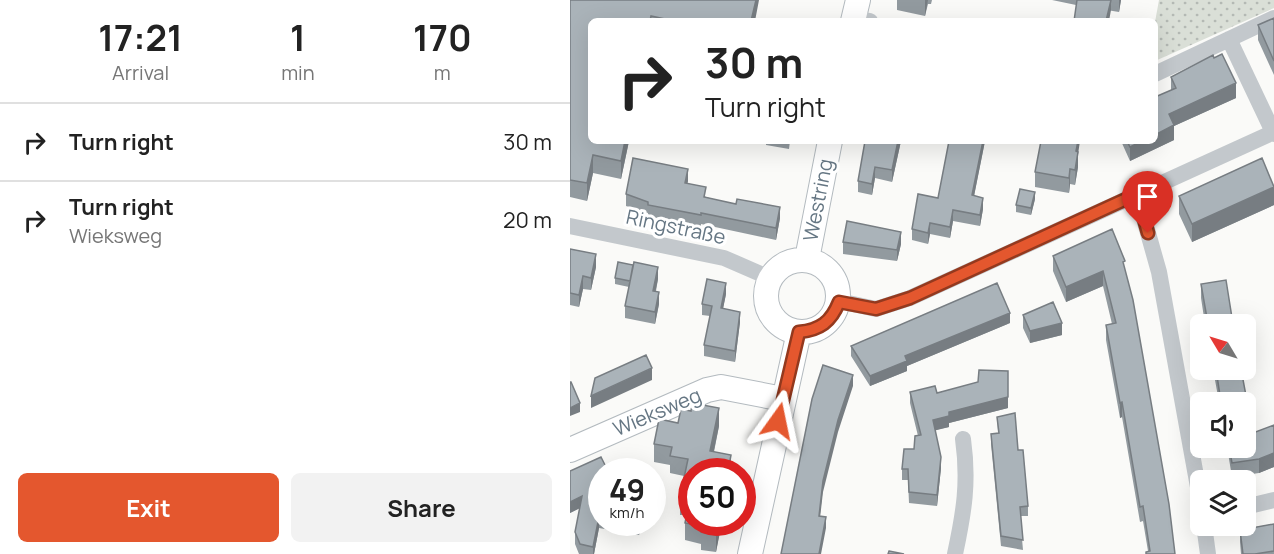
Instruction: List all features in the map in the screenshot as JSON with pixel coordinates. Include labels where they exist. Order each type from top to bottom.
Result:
[{"type":"main road","name":"Westring","points":[[807,259],[829,144]]},
{"type":"main road","points":[[807,259],[821,264],[832,274],[838,288],[839,302],[833,315],[824,325],[812,331],[799,332],[785,328],[774,319],[767,306],[766,292],[770,278],[780,267],[793,260],[807,259]]},
{"type":"main road","points":[[750,554],[799,332]]},
{"type":"main road","name":"Wieksweg","points":[[570,450],[707,390],[721,387],[783,399]]},
{"type":"street","points":[[1158,73],[1274,18]]},
{"type":"street","points":[[839,302],[876,309],[910,298],[1274,133],[1228,39]]},
{"type":"street","points":[[1137,194],[1159,272],[1195,470]]},
{"type":"street","name":"Ringstraße","points":[[570,226],[724,258],[770,278]]},
{"type":"street","points":[[955,554],[966,500],[967,470],[963,439]]},
{"type":"street","points":[[1256,504],[1274,500]]},
{"type":"street","points":[[1206,536],[1208,554]]},
{"type":"shaded area","points":[[1159,0],[1274,0],[1274,8],[1158,60],[1158,18],[1156,18]]},
{"type":"building","points":[[570,0],[756,0],[752,18],[660,18],[651,16],[651,18],[588,18],[588,144],[624,144],[621,161],[593,155],[587,183],[570,180]]},
{"type":"building","points":[[1077,0],[1111,0],[1107,18],[1074,18]]},
{"type":"building","points":[[1274,18],[1274,61],[1258,25]]},
{"type":"building","points":[[1222,54],[1236,83],[1169,114],[1174,125],[1158,133],[1158,96],[1176,88],[1171,77],[1213,55],[1214,58]]},
{"type":"building","points":[[864,144],[897,144],[892,170],[875,167],[872,184],[858,181]]},
{"type":"building","points":[[948,144],[982,144],[972,195],[983,198],[980,215],[953,210],[950,227],[930,223],[928,233],[912,229],[918,194],[938,198]]},
{"type":"building","points":[[1040,144],[1077,144],[1075,170],[1070,169],[1069,178],[1035,172]]},
{"type":"building","points":[[633,158],[688,169],[685,183],[706,187],[704,197],[736,204],[737,199],[780,207],[776,228],[648,205],[648,202],[626,194]]},
{"type":"building","points":[[1262,158],[1274,187],[1192,224],[1179,196]]},
{"type":"building","points":[[1020,189],[1035,192],[1031,208],[1016,205]]},
{"type":"building","points":[[847,221],[901,232],[897,250],[843,242]]},
{"type":"building","points":[[1112,229],[1125,261],[1123,262],[1133,300],[1169,504],[1175,554],[1146,554],[1150,551],[1143,506],[1140,507],[1106,325],[1116,323],[1103,271],[1066,287],[1053,256]]},
{"type":"building","points":[[570,249],[596,254],[591,278],[583,276],[579,295],[570,293]]},
{"type":"building","points":[[618,262],[633,265],[630,281],[615,278]]},
{"type":"building","points":[[634,262],[658,267],[653,291],[659,292],[655,312],[625,306]]},
{"type":"building","points":[[707,279],[726,283],[721,308],[740,312],[735,351],[704,345],[712,306],[702,304]]},
{"type":"building","points":[[1226,280],[1231,314],[1206,314],[1201,284]]},
{"type":"building","points":[[997,283],[1010,313],[905,356],[907,361],[870,376],[851,346]]},
{"type":"building","points":[[1053,302],[1062,323],[1030,331],[1023,315]]},
{"type":"building","points":[[646,355],[652,368],[591,396],[595,378]]},
{"type":"building","points":[[823,365],[853,375],[838,420],[823,481],[819,516],[826,517],[819,554],[781,554],[812,399]]},
{"type":"building","points":[[979,370],[1008,371],[1008,397],[949,412],[949,416],[933,420],[941,457],[937,495],[909,492],[908,469],[902,469],[904,449],[914,449],[915,436],[921,435],[910,392],[935,386],[937,393],[978,382]]},
{"type":"building","points":[[1218,380],[1243,380],[1245,392],[1219,392]]},
{"type":"building","points":[[570,382],[580,403],[570,408]]},
{"type":"building","points":[[692,403],[719,408],[710,451],[731,455],[730,458],[670,456],[672,447],[654,444],[659,419],[678,423],[681,409],[691,411]]},
{"type":"building","points":[[1015,413],[1018,450],[1023,450],[1028,506],[1020,507],[1023,540],[1001,536],[991,434],[999,433],[997,417]]},
{"type":"building","points":[[1274,425],[1274,453],[1259,459],[1232,463],[1231,458],[1256,458],[1256,432]]},
{"type":"building","points":[[588,463],[588,536],[595,536],[593,547],[580,544],[575,532],[582,496],[570,502],[570,471]]},
{"type":"building","points":[[1274,524],[1274,551],[1243,554],[1241,536],[1256,536],[1256,527]]},
{"type":"building","points":[[889,551],[904,554],[888,554]]},
{"type":"route","points":[[778,421],[799,332],[812,331],[824,325],[833,315],[839,302],[876,309],[910,298],[1137,194],[1148,233]]}]
